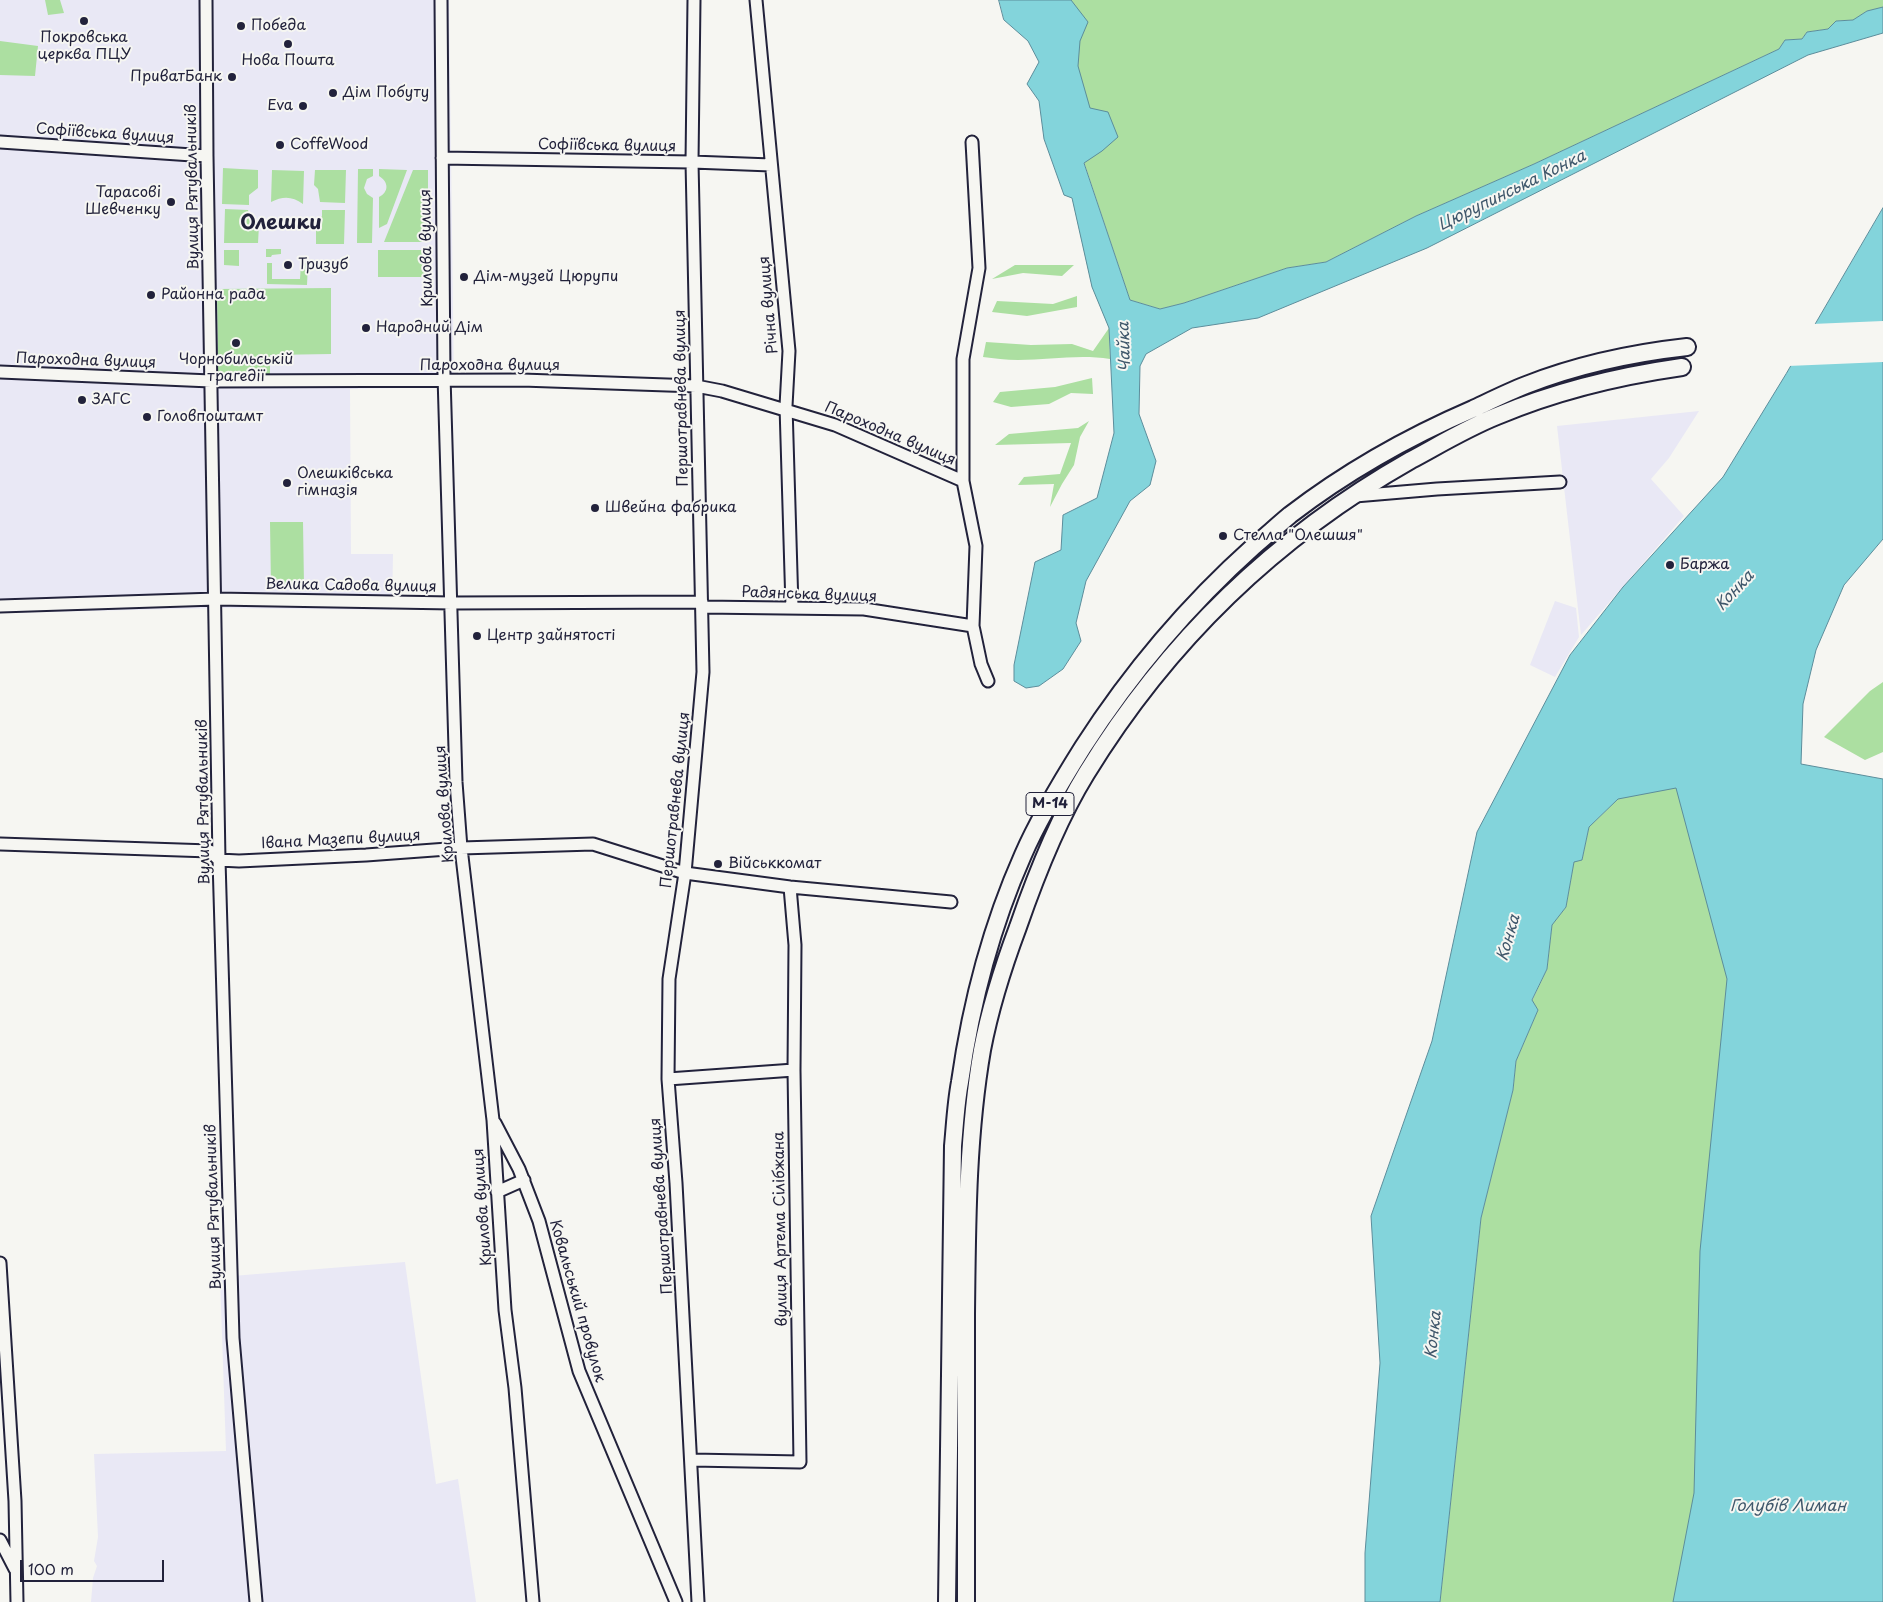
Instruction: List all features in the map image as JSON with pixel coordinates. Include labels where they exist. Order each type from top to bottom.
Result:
[{"type":"highway","name":"М-14","points":[[946,1602],[953,1146],[960,1082],[984,961],[1023,855],[1062,782],[1111,704],[1163,637],[1218,579],[1288,517],[1324,490],[1399,444],[1527,384],[1614,359],[1687,347]]},
{"type":"highway","name":"М-14","points":[[966,1602],[967,1221],[973,1111],[983,1046],[999,980],[1024,908],[1050,844],[1085,775],[1125,716],[1171,654],[1223,599],[1295,536],[1371,483],[1433,448],[1496,416],[1567,391],[1637,374],[1682,366]]},
{"type":"street","name":"Вулиця Рятувальників","points":[[206,0],[207,156],[220,860],[233,1338],[256,1602]]},
{"type":"street","name":"Крилова вулиця","points":[[441,0],[444,381],[456,782],[493,1120],[505,1310],[515,1388],[532,1602]]},
{"type":"street","name":"Першотравнева вулиця","points":[[694,0],[692,162],[703,672],[685,873],[669,979],[668,1078],[677,1193],[698,1602]]},
{"type":"street","name":"Річна вулиця","points":[[756,0],[789,351],[786,409],[792,607]]},
{"type":"street","name":"Софіївська вулиця","points":[[0,142],[207,156]]},
{"type":"street","points":[[972,142],[979,268],[963,360],[963,481],[976,546],[973,626],[981,664],[988,681]]},
{"type":"street","name":"Софіївська вулиця","points":[[442,158],[771,165]]},
{"type":"street","name":"Пароходна вулиця","points":[[0,372],[212,381],[522,380],[696,386],[722,391],[835,425],[963,481]]},
{"type":"street","points":[[1351,497],[1437,489],[1560,482]]},
{"type":"street","name":"Велика Садова вулиця","points":[[0,606],[216,599],[452,603],[702,604]]},
{"type":"street","name":"Радянська вулиця","points":[[702,604],[864,609],[973,626]]},
{"type":"street","name":"Івана Мазепи вулиця","points":[[0,844],[210,851],[220,860],[239,861],[356,856],[462,848],[593,844],[685,873],[790,887],[952,902]]},
{"type":"street","name":"вулиця Артема Сілібжана","points":[[692,1460],[800,1462],[794,1070],[796,945],[790,887]]},
{"type":"street","points":[[668,1078],[794,1070]]},
{"type":"street","name":"Ковальський провулок","points":[[493,1120],[524,1180],[538,1220],[579,1371],[676,1602]]},
{"type":"street","points":[[497,1192],[524,1180]]},
{"type":"street","points":[[0,1263],[14,1501],[17,1602]]},
{"type":"street","points":[[0,1540],[16,1572],[22,1602]]},
{"type":"shaded area","points":[[0,0],[449,0],[454,387],[350,389],[351,554],[393,554],[392,610],[220,608],[0,613]]},
{"type":"shaded area","points":[[1699,411],[1669,458],[1651,479],[1684,516],[1581,635],[1557,426]]},
{"type":"shaded area","points":[[1555,601],[1576,608],[1579,637],[1555,677],[1530,665]]},
{"type":"shaded area","points":[[405,1262],[436,1484],[458,1479],[476,1602],[91,1602],[93,1578],[97,1566],[94,1561],[98,1537],[94,1454],[226,1451],[220,1277]]},
{"type":"green space","points":[[45,0],[60,0],[64,13],[48,15]]},
{"type":"green space","points":[[1056,0],[1883,0],[1883,7],[1867,11],[1854,20],[1836,21],[1828,29],[1807,32],[1802,39],[1785,40],[1779,49],[1534,164],[1416,216],[1326,262],[1287,268],[1184,303],[1160,309],[1130,300],[1084,162]]},
{"type":"green space","points":[[0,41],[38,46],[35,76],[0,75]]},
{"type":"green space","points":[[223,168],[258,170],[258,188],[249,195],[249,205],[222,204]]},
{"type":"green space","points":[[358,169],[373,169],[373,176],[367,179],[364,188],[367,194],[373,198],[372,243],[357,243]]},
{"type":"green space","points":[[379,169],[407,170],[387,224],[379,228],[379,197],[385,192],[386,184],[379,176]]},
{"type":"green space","points":[[272,170],[304,171],[303,204],[295,199],[287,198],[271,202]]},
{"type":"green space","points":[[315,170],[346,170],[345,203],[320,202],[318,189],[314,185]]},
{"type":"green space","points":[[413,170],[428,170],[428,242],[384,242]]},
{"type":"green space","points":[[1067,180],[1109,328],[1092,287],[1072,198],[1064,195]]},
{"type":"green space","points":[[225,209],[248,210],[251,220],[259,225],[258,243],[224,243]]},
{"type":"green space","points":[[322,210],[345,210],[344,244],[316,244],[316,225],[322,216]]},
{"type":"green space","points":[[266,249],[281,249],[281,254],[266,257]]},
{"type":"green space","points":[[224,250],[239,250],[239,266],[224,265]]},
{"type":"green space","points":[[378,250],[425,250],[425,277],[378,277]]},
{"type":"green space","points":[[267,263],[272,263],[272,279],[300,279],[301,263],[308,263],[307,285],[267,284]]},
{"type":"green space","points":[[1015,265],[1074,265],[1062,276],[1023,273],[992,279]]},
{"type":"green space","points":[[331,288],[331,354],[270,355],[270,376],[218,377],[217,289]]},
{"type":"green space","points":[[1077,296],[1077,307],[1027,316],[992,312],[997,301],[1053,304]]},
{"type":"green space","points":[[1109,328],[1110,359],[1075,357],[1018,360],[983,357],[986,342],[1031,345],[1072,344],[1093,351]]},
{"type":"green space","points":[[1092,378],[1093,394],[1071,393],[1049,404],[1011,407],[993,402],[1000,392],[1055,387]]},
{"type":"green space","points":[[1089,421],[1080,437],[1074,465],[1050,507],[1054,484],[1018,485],[1024,477],[1060,474],[1071,443],[995,445],[1009,434],[1078,428]]},
{"type":"green space","points":[[270,522],[303,522],[304,585],[271,586]]},
{"type":"green space","points":[[1883,682],[1883,752],[1865,760],[1824,737],[1870,691]]},
{"type":"green space","points":[[1669,733],[1883,1602],[1440,1602],[1481,1218],[1513,1090],[1516,1061],[1538,1010],[1532,1001],[1547,969],[1552,924],[1566,907],[1574,861],[1582,860],[1589,827],[1618,799]]},
{"type":"water","points":[[999,0],[1071,0],[1088,22],[1080,41],[1078,66],[1090,108],[1108,112],[1118,137],[1084,163],[1130,300],[1160,309],[1184,303],[1287,268],[1326,262],[1416,216],[1534,164],[1779,49],[1785,40],[1802,39],[1807,32],[1828,29],[1836,21],[1853,20],[1867,11],[1883,7],[1883,33],[1808,55],[1427,248],[1258,318],[1192,328],[1146,354],[1140,366],[1139,414],[1156,461],[1150,485],[1130,501],[1086,581],[1076,623],[1081,641],[1063,669],[1039,686],[1026,688],[1014,681],[1014,665],[1035,562],[1061,550],[1063,515],[1097,498],[1114,433],[1109,328],[1092,287],[1072,198],[1064,195],[1044,139],[1039,101],[1027,84],[1039,62],[1028,41],[1004,20]]},
{"type":"water","points":[[1883,208],[1883,539],[1844,585],[1816,650],[1803,704],[1801,764],[1883,779],[1883,1602],[1673,1602],[1694,1493],[1700,1251],[1727,979],[1676,788],[1618,799],[1589,827],[1582,860],[1574,862],[1566,907],[1552,925],[1547,969],[1532,1000],[1538,1010],[1516,1061],[1513,1090],[1481,1218],[1440,1602],[1365,1602],[1365,1553],[1380,1363],[1371,1216],[1432,1041],[1477,832],[1570,655],[1623,587],[1723,477]]},
{"type":"pier","points":[[1883,321],[1883,362],[1788,366],[1812,324]]},
{"type":"place","name":"Покровська церква ПЦУ","points":[[84,21]]},
{"type":"place","name":"Победа","points":[[241,26]]},
{"type":"place","name":"Нова Пошта","points":[[288,44]]},
{"type":"place","name":"ПриватБанк","points":[[232,77]]},
{"type":"place","name":"Дім Побуту","points":[[333,93]]},
{"type":"place","name":"Eva","points":[[303,106]]},
{"type":"place","name":"CoffeWood","points":[[280,145]]},
{"type":"place","name":"Тарасові Шевченку","points":[[171,202]]},
{"type":"place","name":"Тризуб","points":[[288,265]]},
{"type":"place","name":"Дім-музей Цюрупи","points":[[464,277]]},
{"type":"place","name":"Районна рада","points":[[151,295]]},
{"type":"place","name":"Народний Дім","points":[[366,328]]},
{"type":"place","name":"Чорнобильській трагедії","points":[[236,343]]},
{"type":"place","name":"ЗАГС","points":[[82,400]]},
{"type":"place","name":"Головпоштамт","points":[[147,417]]},
{"type":"place","name":"Олешківська гімназія","points":[[287,483]]},
{"type":"place","name":"Швейна фабрика","points":[[595,508]]},
{"type":"place","name":"Стелла \"Олешшя\"","points":[[1223,536]]},
{"type":"place","name":"Баржа","points":[[1670,565]]},
{"type":"place","name":"Центр зайнятості","points":[[477,636]]},
{"type":"place","name":"Військкомат","points":[[718,864]]},
{"type":"district","name":"Олешки","points":[[281,223]]},
{"type":"water label","name":"Цюрупинська Конка","points":[[1512,191]]},
{"type":"water label","name":"Чайка","points":[[1125,347]]},
{"type":"water label","name":"Конка","points":[[1735,591]]},
{"type":"water label","name":"Конка","points":[[1509,938]]},
{"type":"water label","name":"Конка","points":[[1434,1335]]},
{"type":"water label","name":"Голубів Лиман","points":[[1788,1507]]}]
